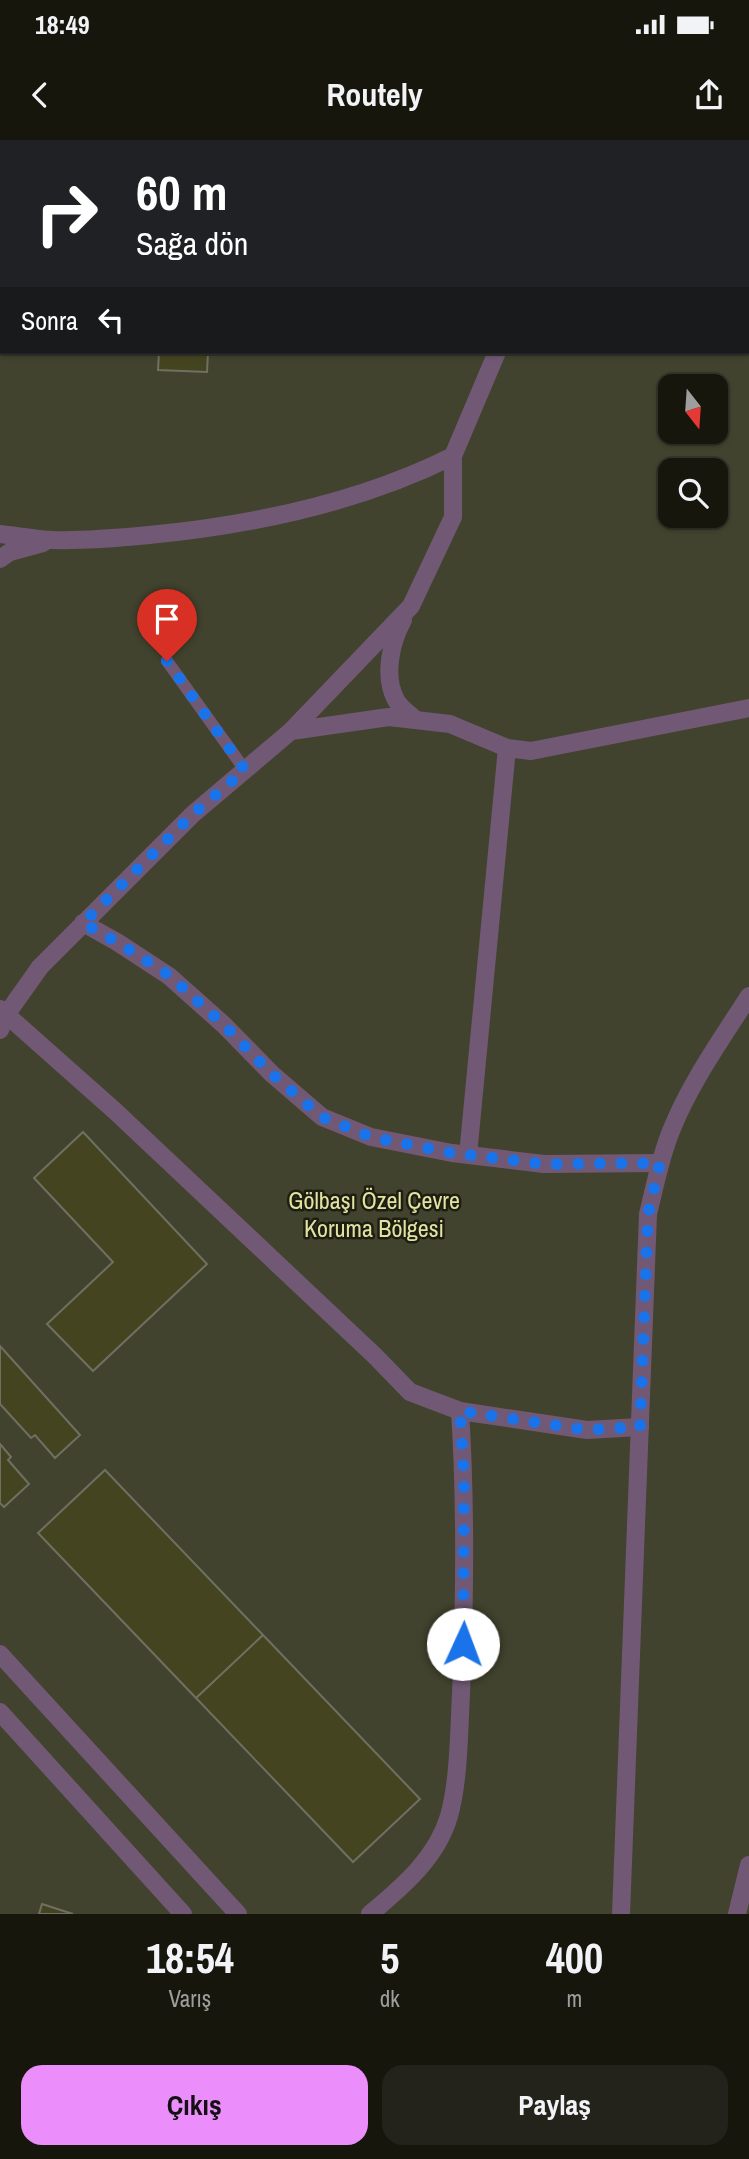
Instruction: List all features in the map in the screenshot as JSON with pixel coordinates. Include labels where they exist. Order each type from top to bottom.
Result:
[{"type":"street","points":[[416,720],[396,701],[388,675],[395,634],[453,517],[453,456],[497,354]]},
{"type":"street","points":[[0,534],[53,540],[119,538],[201,530],[275,518],[415,475],[453,456]]},
{"type":"street","points":[[0,559],[10,552],[53,540]]},
{"type":"street","points":[[411,606],[291,731],[193,814],[83,923],[40,967],[2,1018],[115,1111],[410,1392],[460,1411],[587,1430],[640,1427]]},
{"type":"street","points":[[291,731],[389,717],[450,724],[507,748],[531,751],[749,708]]},
{"type":"street","points":[[468,1155],[507,748]]},
{"type":"street","points":[[83,923],[169,975],[272,1074],[322,1117],[371,1137],[468,1155],[544,1164],[660,1163]]},
{"type":"street","points":[[621,1914],[648,1214],[660,1163],[672,1129],[699,1074],[749,996]]},
{"type":"street","points":[[370,1914],[428,1858],[449,1816],[458,1755],[464,1616],[464,1478],[460,1411]]},
{"type":"street","points":[[0,1654],[238,1914]]},
{"type":"street","points":[[0,1712],[183,1914]]},
{"type":"street","points":[[737,1914],[749,1865]]},
{"type":"lane","points":[[167,661],[245,770]]},
{"type":"green space","name":"Gölbaşı Özel Çevre Koruma Bölgesi","points":[[0,354],[749,354],[749,1914],[0,1914]]},
{"type":"building","points":[[159,354],[208,354],[207,372],[158,370]]},
{"type":"building","points":[[83,1132],[207,1264],[93,1371],[47,1324],[113,1262],[34,1178]]},
{"type":"building","points":[[0,1346],[80,1435],[55,1458],[35,1435],[31,1438],[0,1404]]},
{"type":"building","points":[[0,1444],[11,1457],[8,1460],[29,1484],[4,1507],[0,1503]]},
{"type":"building","points":[[105,1470],[263,1635],[196,1698],[38,1533]]},
{"type":"building","points":[[263,1635],[420,1799],[353,1862],[196,1698]]},
{"type":"building","points":[[42,1904],[73,1914],[39,1914]]},
{"type":"route","points":[[167,661],[245,770],[193,814],[83,923],[169,975],[272,1074],[322,1117],[371,1137],[452,1153],[544,1164],[660,1163],[648,1214],[640,1427],[587,1430],[460,1411],[464,1478],[463,1644]]}]
